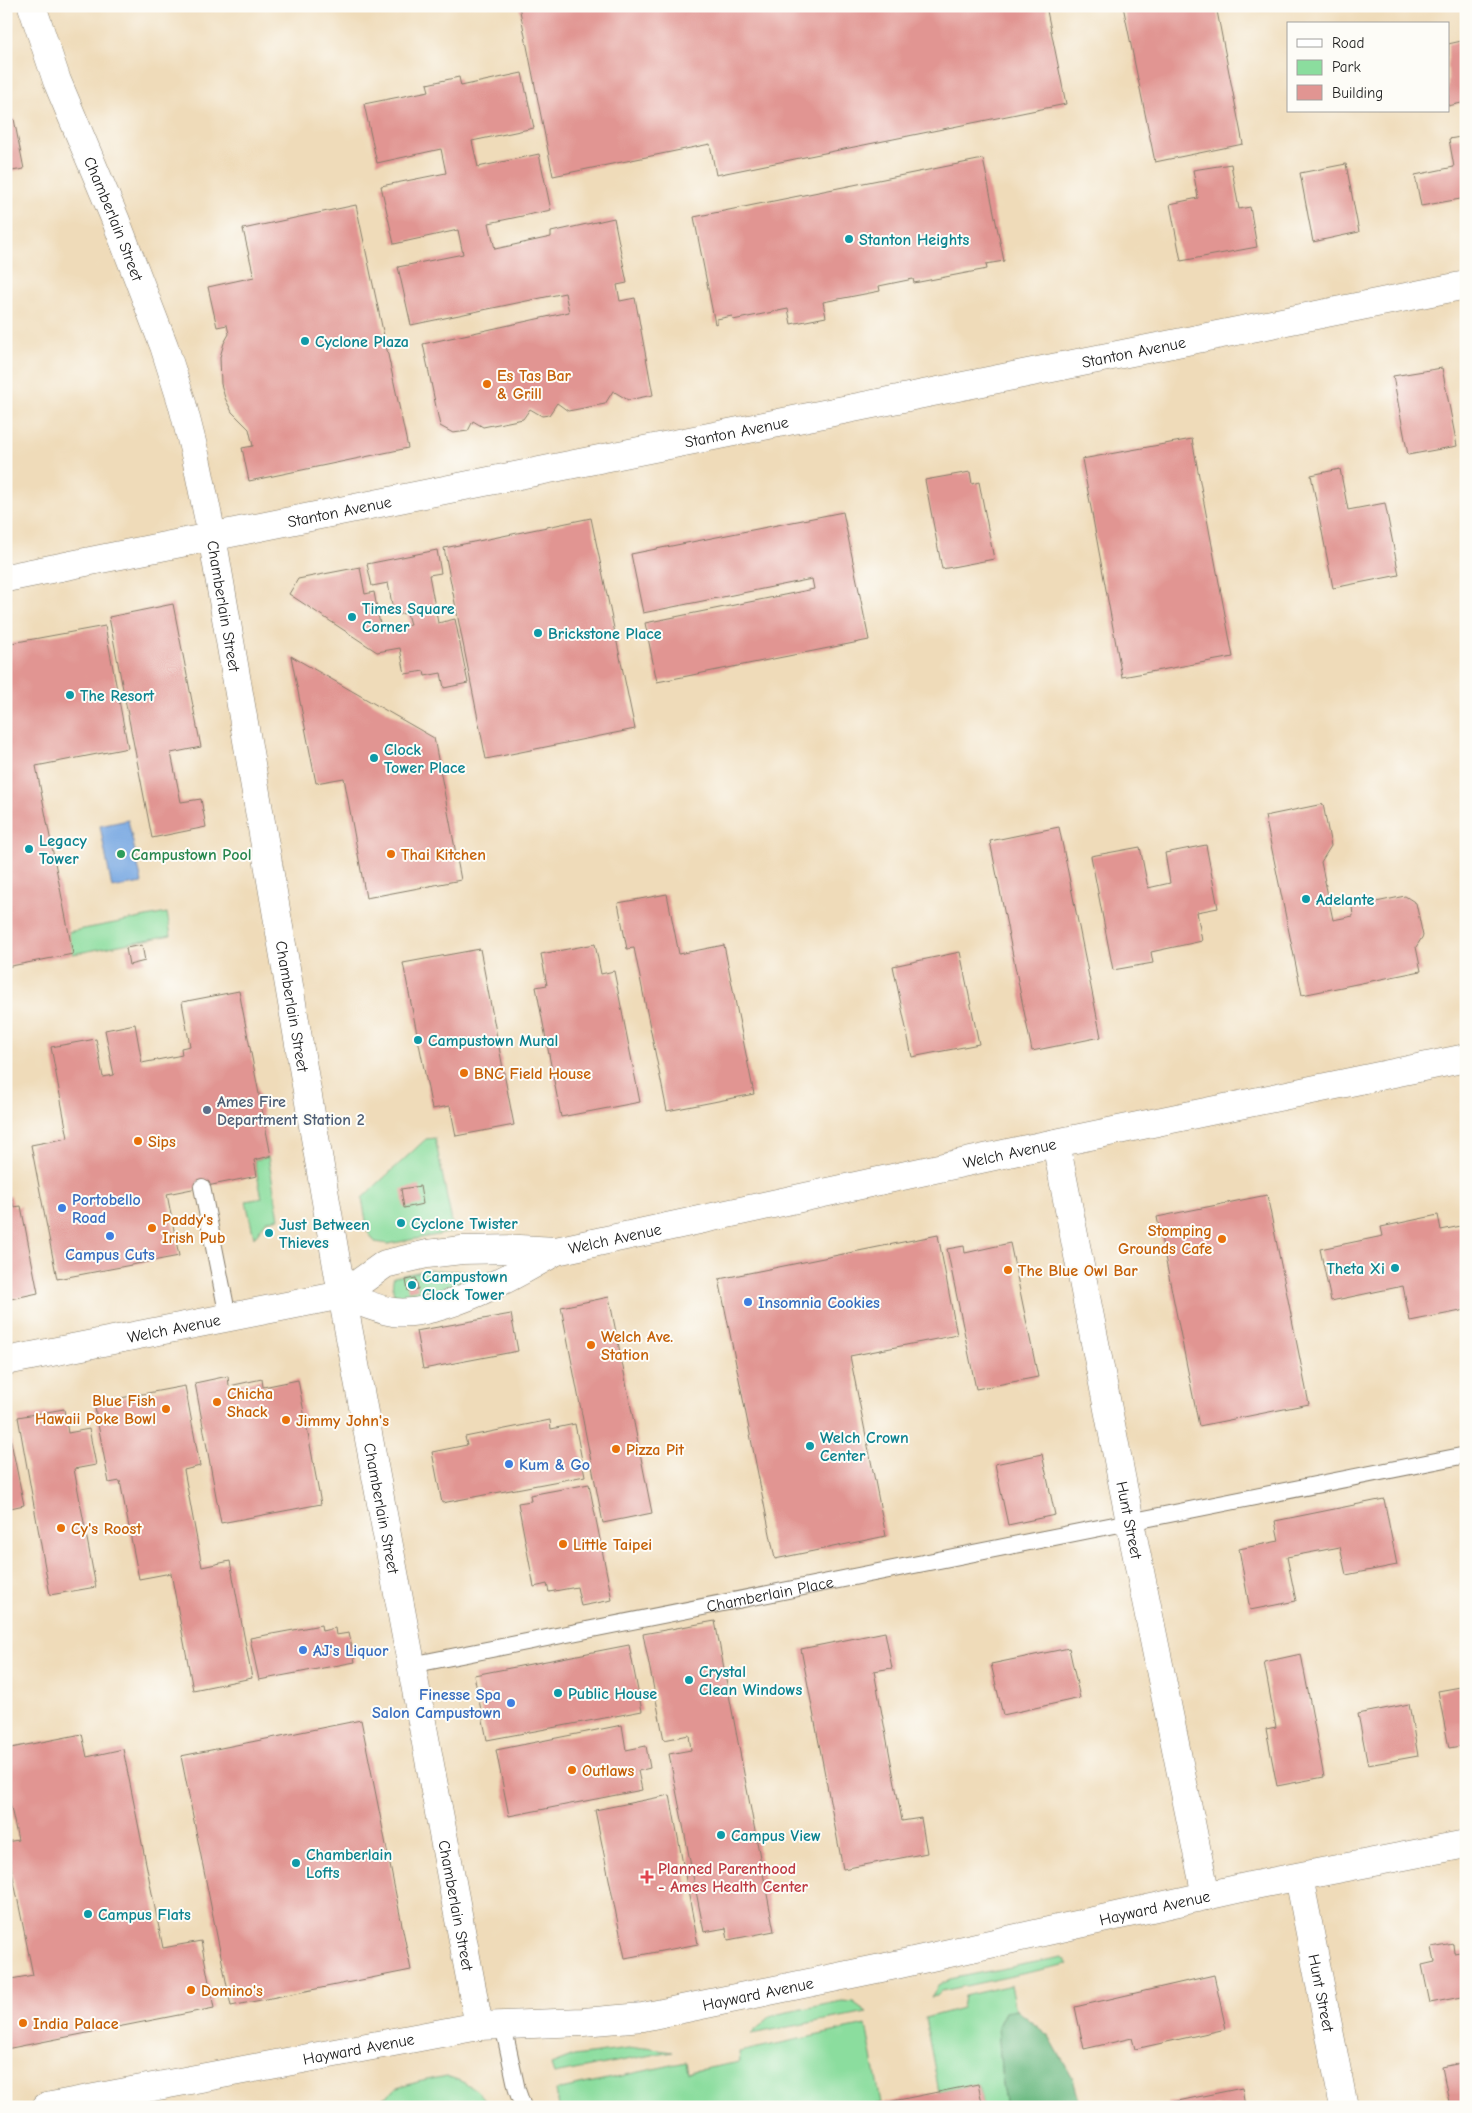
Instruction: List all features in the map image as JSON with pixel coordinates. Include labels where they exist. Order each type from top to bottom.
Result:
[{"type":"street","name":"Chamberlain Street","points":[[32,6],[57,81],[119,229],[164,346],[194,449],[212,536],[342,1295],[411,1665],[491,2025]]},
{"type":"street","name":"Stanton Avenue","points":[[6,578],[1466,285]]},
{"type":"street","name":"Welch Avenue","points":[[6,1362],[342,1295],[385,1264],[427,1254],[462,1250],[519,1248],[556,1251],[1056,1143],[1466,1058]]},
{"type":"street","name":"Hunt Street","points":[[1056,1143],[1129,1520],[1206,1896]]},
{"type":"street","name":"Welch Avenue","points":[[342,1295],[394,1312],[410,1312],[436,1307],[497,1283],[556,1251]]},
{"type":"street","name":"Hayward Avenue","points":[[46,2107],[491,2025],[583,2022],[643,2017],[891,1966],[1206,1896],[1466,1844]]},
{"type":"street","name":"Hunt Street","points":[[1299,1877],[1344,2107]]},
{"type":"lane","points":[[202,1187],[228,1317]]},
{"type":"lane","name":"Chamberlain Place","points":[[411,1665],[1129,1520],[1466,1455]]},
{"type":"lane","points":[[491,2025],[523,2107]]},
{"type":"green space","points":[[167,913],[171,935],[73,954],[68,932]]},
{"type":"green space","points":[[435,1138],[454,1232],[388,1244],[375,1242],[368,1232],[362,1198],[426,1139]]},
{"type":"green space","points":[[268,1157],[279,1218],[266,1221],[254,1238],[246,1201],[262,1198],[254,1160]]},
{"type":"green space","points":[[427,1270],[466,1271],[468,1274],[466,1278],[433,1294],[397,1300],[393,1289],[394,1277]]},
{"type":"green space","points":[[1062,1957],[1068,1964],[942,1991],[937,1996],[931,1997],[938,1986],[950,1979]]},
{"type":"green space","points":[[1011,1985],[1016,2010],[1005,2012],[998,2026],[1002,2084],[1006,2107],[983,2107],[978,2084],[939,2092],[925,2018],[962,2008],[964,1996]]},
{"type":"green space","points":[[842,2001],[853,2002],[867,2012],[751,2034],[770,2017],[778,2014]]},
{"type":"green space","points":[[1016,2010],[1049,2036],[1073,2079],[1081,2107],[1006,2107],[1002,2084],[998,2026],[1005,2012]]},
{"type":"green space","points":[[866,2025],[881,2103],[864,2107],[559,2107],[556,2090],[686,2062],[688,2072],[740,2062],[739,2052]]},
{"type":"green space","points":[[645,2047],[672,2051],[554,2074],[551,2065],[574,2056]]},
{"type":"green space","points":[[446,2076],[459,2080],[477,2091],[482,2095],[489,2107],[346,2107],[385,2097],[397,2088]]},
{"type":"water","name":"Campustown Pool","points":[[128,820],[142,883],[112,888],[100,826]]},
{"type":"building","points":[[519,6],[1046,6],[1066,104],[716,175],[710,144],[553,176]]},
{"type":"building","points":[[1123,6],[1216,6],[1243,144],[1155,162]]},
{"type":"building","points":[[1466,40],[1466,102],[1450,106],[1450,44]]},
{"type":"building","points":[[522,73],[534,128],[472,141],[478,167],[539,154],[551,210],[489,223],[495,249],[551,237],[551,232],[614,218],[627,283],[617,285],[620,301],[635,298],[653,395],[628,400],[613,391],[605,404],[568,411],[557,403],[549,415],[542,416],[530,409],[523,419],[483,427],[473,421],[468,431],[453,433],[440,426],[423,344],[569,312],[565,293],[411,325],[398,267],[463,254],[458,230],[394,244],[381,186],[446,173],[441,149],[377,163],[364,104],[429,91],[427,84],[459,77],[461,86]]},
{"type":"building","points":[[14,119],[24,169],[6,172],[6,121]]},
{"type":"building","points":[[1466,136],[1466,198],[1421,206],[1415,175],[1454,167],[1449,139]]},
{"type":"building","name":"Stanton Heights","points":[[983,159],[1004,261],[986,264],[987,269],[914,283],[913,279],[879,286],[880,291],[823,302],[826,317],[791,324],[788,309],[733,320],[732,316],[717,319],[715,324],[694,217]]},
{"type":"building","points":[[1231,164],[1239,209],[1250,207],[1257,247],[1181,261],[1170,204],[1198,198],[1193,170]]},
{"type":"building","points":[[1346,164],[1359,232],[1313,242],[1300,173]]},
{"type":"building","name":"Cyclone Plaza","points":[[356,205],[408,448],[249,481],[242,448],[253,446],[249,429],[232,412],[221,384],[220,357],[229,334],[227,325],[217,327],[208,287],[254,277],[243,229]]},
{"type":"building","points":[[1442,368],[1457,446],[1408,455],[1393,376]]},
{"type":"building","points":[[1192,439],[1233,657],[1122,677],[1082,459]]},
{"type":"building","points":[[1340,469],[1348,510],[1385,503],[1399,575],[1333,588],[1311,475]]},
{"type":"building","points":[[970,472],[972,484],[979,482],[994,559],[942,569],[925,480]]},
{"type":"building","points":[[843,512],[869,640],[657,682],[645,623],[814,589],[812,579],[643,613],[631,554]]},
{"type":"building","name":"Brickstone Place","points":[[591,518],[635,729],[486,759],[444,548]]},
{"type":"building","name":"Times Square Corner","points":[[437,550],[441,573],[429,575],[438,623],[455,619],[468,683],[444,688],[441,673],[425,676],[424,671],[405,674],[400,648],[377,652],[289,594],[298,579],[360,567],[365,594],[374,592],[381,630],[410,625],[407,613],[394,615],[388,583],[372,586],[367,564]]},
{"type":"building","points":[[173,604],[201,747],[171,753],[181,802],[201,799],[206,827],[152,838],[109,617]]},
{"type":"building","points":[[105,626],[128,748],[36,766],[73,954],[6,967],[6,644]]},
{"type":"building","name":"Clock Tower Place","points":[[291,656],[434,738],[461,880],[366,898],[344,778],[316,783]]},
{"type":"building","name":"Adelante","points":[[1323,804],[1331,846],[1321,862],[1333,920],[1353,916],[1352,907],[1405,896],[1416,903],[1423,936],[1416,947],[1421,971],[1302,995],[1265,816]]},
{"type":"building","points":[[1059,827],[1101,1037],[1032,1051],[990,841]]},
{"type":"building","points":[[1206,845],[1218,908],[1197,912],[1202,941],[1151,952],[1153,963],[1113,970],[1091,856],[1140,847],[1148,888],[1170,883],[1165,853]]},
{"type":"building","points":[[667,894],[679,954],[724,945],[754,1094],[667,1111],[634,948],[627,949],[618,903]]},
{"type":"building","points":[[595,944],[601,974],[614,971],[640,1102],[561,1117],[536,987],[547,985],[541,954]]},
{"type":"building","points":[[142,945],[145,961],[129,965],[126,948]]},
{"type":"building","name":"BNC Field House","points":[[480,949],[514,1125],[456,1136],[450,1106],[432,1109],[403,963]]},
{"type":"building","points":[[960,952],[979,1044],[912,1057],[893,966]]},
{"type":"building","points":[[239,991],[271,1156],[254,1160],[257,1176],[167,1194],[179,1256],[57,1279],[31,1145],[68,1138],[51,1047],[96,1039],[103,1077],[114,1075],[105,1030],[135,1024],[142,1063],[182,1055],[181,1048],[190,1046],[182,1002]]},
{"type":"building","points":[[420,1186],[423,1204],[404,1208],[401,1189]]},
{"type":"building","points":[[1267,1195],[1309,1404],[1199,1426],[1157,1217]]},
{"type":"building","points":[[11,1196],[14,1207],[21,1206],[38,1293],[6,1300],[6,1197]]},
{"type":"building","name":"Theta Xi","points":[[1438,1215],[1441,1230],[1466,1225],[1466,1310],[1410,1321],[1403,1286],[1331,1301],[1320,1249],[1383,1236],[1381,1227]]},
{"type":"building","name":"Welch Crown Center","points":[[938,1235],[957,1335],[850,1356],[886,1536],[775,1559],[719,1279]]},
{"type":"building","points":[[1010,1243],[1038,1377],[976,1389],[947,1249],[964,1246],[965,1253]]},
{"type":"building","name":"Campustown Clock Tower","points":[[416,1278],[418,1289],[408,1291],[406,1280]]},
{"type":"building","points":[[609,1297],[652,1513],[603,1523],[561,1307]]},
{"type":"building","points":[[511,1314],[518,1351],[423,1369],[416,1331]]},
{"type":"building","points":[[228,1376],[229,1386],[262,1379],[263,1387],[298,1380],[321,1504],[221,1523],[195,1383]]},
{"type":"building","points":[[185,1386],[200,1466],[184,1470],[202,1567],[230,1561],[252,1678],[193,1690],[171,1573],[139,1579],[120,1481],[109,1483],[94,1403]]},
{"type":"building","name":"Cy's Roost","points":[[64,1409],[68,1433],[89,1429],[96,1465],[74,1469],[96,1587],[50,1595],[18,1417]]},
{"type":"building","points":[[6,1417],[24,1505],[6,1509]]},
{"type":"building","name":"Kum & Go","points":[[550,1420],[551,1429],[575,1424],[585,1476],[442,1503],[432,1452],[467,1445],[465,1437]]},
{"type":"building","points":[[1042,1454],[1055,1515],[1008,1525],[995,1464]]},
{"type":"building","name":"Little Taipei","points":[[589,1484],[612,1600],[581,1606],[577,1587],[549,1592],[547,1584],[534,1587],[518,1503],[531,1501],[530,1495]]},
{"type":"building","points":[[1384,1499],[1397,1565],[1346,1575],[1340,1547],[1287,1557],[1296,1601],[1250,1610],[1239,1549],[1279,1541],[1275,1521]]},
{"type":"building","name":"Campus View","points":[[715,1621],[774,1931],[728,1940],[726,1928],[704,1932],[669,1754],[691,1750],[689,1735],[664,1740],[643,1634]]},
{"type":"building","name":"AJ's Liquor","points":[[321,1625],[322,1631],[335,1628],[336,1635],[349,1633],[355,1662],[259,1680],[250,1638]]},
{"type":"building","points":[[885,1632],[892,1668],[874,1671],[902,1821],[921,1818],[927,1853],[843,1869],[801,1649]]},
{"type":"building","name":"Public House","points":[[629,1645],[642,1711],[487,1740],[474,1675]]},
{"type":"building","points":[[1069,1648],[1080,1698],[1003,1715],[991,1664]]},
{"type":"building","points":[[1301,1654],[1324,1777],[1277,1786],[1266,1729],[1276,1727],[1264,1662]]},
{"type":"building","points":[[1466,1686],[1466,1745],[1449,1748],[1438,1691]]},
{"type":"building","points":[[1409,1704],[1418,1756],[1368,1765],[1358,1714]]},
{"type":"building","name":"Chamberlain Lofts","points":[[361,1720],[411,1970],[231,2006],[181,1756]]},
{"type":"building","name":"Outlaws","points":[[622,1725],[626,1750],[646,1746],[650,1768],[638,1771],[642,1790],[509,1816],[496,1750]]},
{"type":"building","name":"Campus Flats","points":[[82,1734],[87,1757],[123,1749],[163,1948],[201,1941],[214,2008],[6,2049],[6,1980],[33,1975],[6,1842],[18,1840],[6,1784],[6,1749]]},
{"type":"building","name":"Planned Parenthood - Ames Health Center","points":[[670,1795],[698,1944],[625,1958],[595,1810]]},
{"type":"building","points":[[1453,1944],[1454,1953],[1466,1951],[1466,1996],[1430,2003],[1422,1965],[1435,1962],[1432,1948]]},
{"type":"building","points":[[1214,1975],[1226,2029],[1135,2049],[1132,2038],[1084,2049],[1075,2007]]},
{"type":"building","points":[[1466,2062],[1466,2107],[1450,2107],[1442,2067]]},
{"type":"building","points":[[978,2084],[983,2107],[868,2106]]},
{"type":"building","points":[[1242,2088],[1245,2107],[1169,2107],[1168,2103]]},
{"type":"place","name":"Stanton Heights","points":[[849,239]]},
{"type":"place","name":"Cyclone Plaza","points":[[305,341]]},
{"type":"place","name":"Es Tas Bar & Grill","points":[[487,384]]},
{"type":"place","name":"Times Square Corner","points":[[352,617]]},
{"type":"place","name":"Brickstone Place","points":[[538,633]]},
{"type":"place","name":"The Resort","points":[[70,695]]},
{"type":"place","name":"Clock Tower Place","points":[[374,758]]},
{"type":"place","name":"Legacy Tower","points":[[29,849]]},
{"type":"place","name":"Campustown Pool","points":[[121,854]]},
{"type":"place","name":"Thai Kitchen","points":[[391,854]]},
{"type":"place","name":"Adelante","points":[[1306,899]]},
{"type":"place","name":"Campustown Mural","points":[[418,1040]]},
{"type":"place","name":"BNC Field House","points":[[464,1073]]},
{"type":"place","name":"Ames Fire Department Station 2","points":[[207,1110]]},
{"type":"place","name":"Sips","points":[[138,1141]]},
{"type":"place","name":"Portobello Road","points":[[62,1208]]},
{"type":"place","name":"Cyclone Twister","points":[[401,1223]]},
{"type":"place","name":"Paddy's Irish Pub","points":[[152,1228]]},
{"type":"place","name":"Just Between Thieves","points":[[269,1233]]},
{"type":"place","name":"Campus Cuts","points":[[110,1236]]},
{"type":"place","name":"Stomping Grounds Cafe","points":[[1222,1239]]},
{"type":"place","name":"Theta Xi","points":[[1395,1268]]},
{"type":"place","name":"The Blue Owl Bar","points":[[1008,1270]]},
{"type":"place","name":"Campustown Clock Tower","points":[[412,1285]]},
{"type":"place","name":"Insomnia Cookies","points":[[748,1302]]},
{"type":"place","name":"Welch Ave. Station","points":[[591,1345]]},
{"type":"place","name":"Chicha Shack","points":[[217,1402]]},
{"type":"place","name":"Blue Fish Hawaii Poke Bowl","points":[[166,1409]]},
{"type":"place","name":"Jimmy John's","points":[[286,1420]]},
{"type":"place","name":"Welch Crown Center","points":[[810,1446]]},
{"type":"place","name":"Pizza Pit","points":[[616,1449]]},
{"type":"place","name":"Kum & Go","points":[[509,1464]]},
{"type":"place","name":"Cy's Roost","points":[[61,1528]]},
{"type":"place","name":"Little Taipei","points":[[563,1544]]},
{"type":"place","name":"AJ's Liquor","points":[[303,1650]]},
{"type":"place","name":"Crystal Clean Windows","points":[[689,1680]]},
{"type":"place","name":"Public House","points":[[558,1693]]},
{"type":"place","name":"Finesse Spa Salon Campustown","points":[[511,1703]]},
{"type":"place","name":"Outlaws","points":[[572,1770]]},
{"type":"place","name":"Campus View","points":[[721,1835]]},
{"type":"place","name":"Chamberlain Lofts","points":[[296,1863]]},
{"type":"place","name":"Planned Parenthood - Ames Health Center","points":[[647,1877]]},
{"type":"place","name":"Campus Flats","points":[[88,1914]]},
{"type":"place","name":"Domino's","points":[[191,1990]]},
{"type":"place","name":"India Palace","points":[[23,2023]]}]
